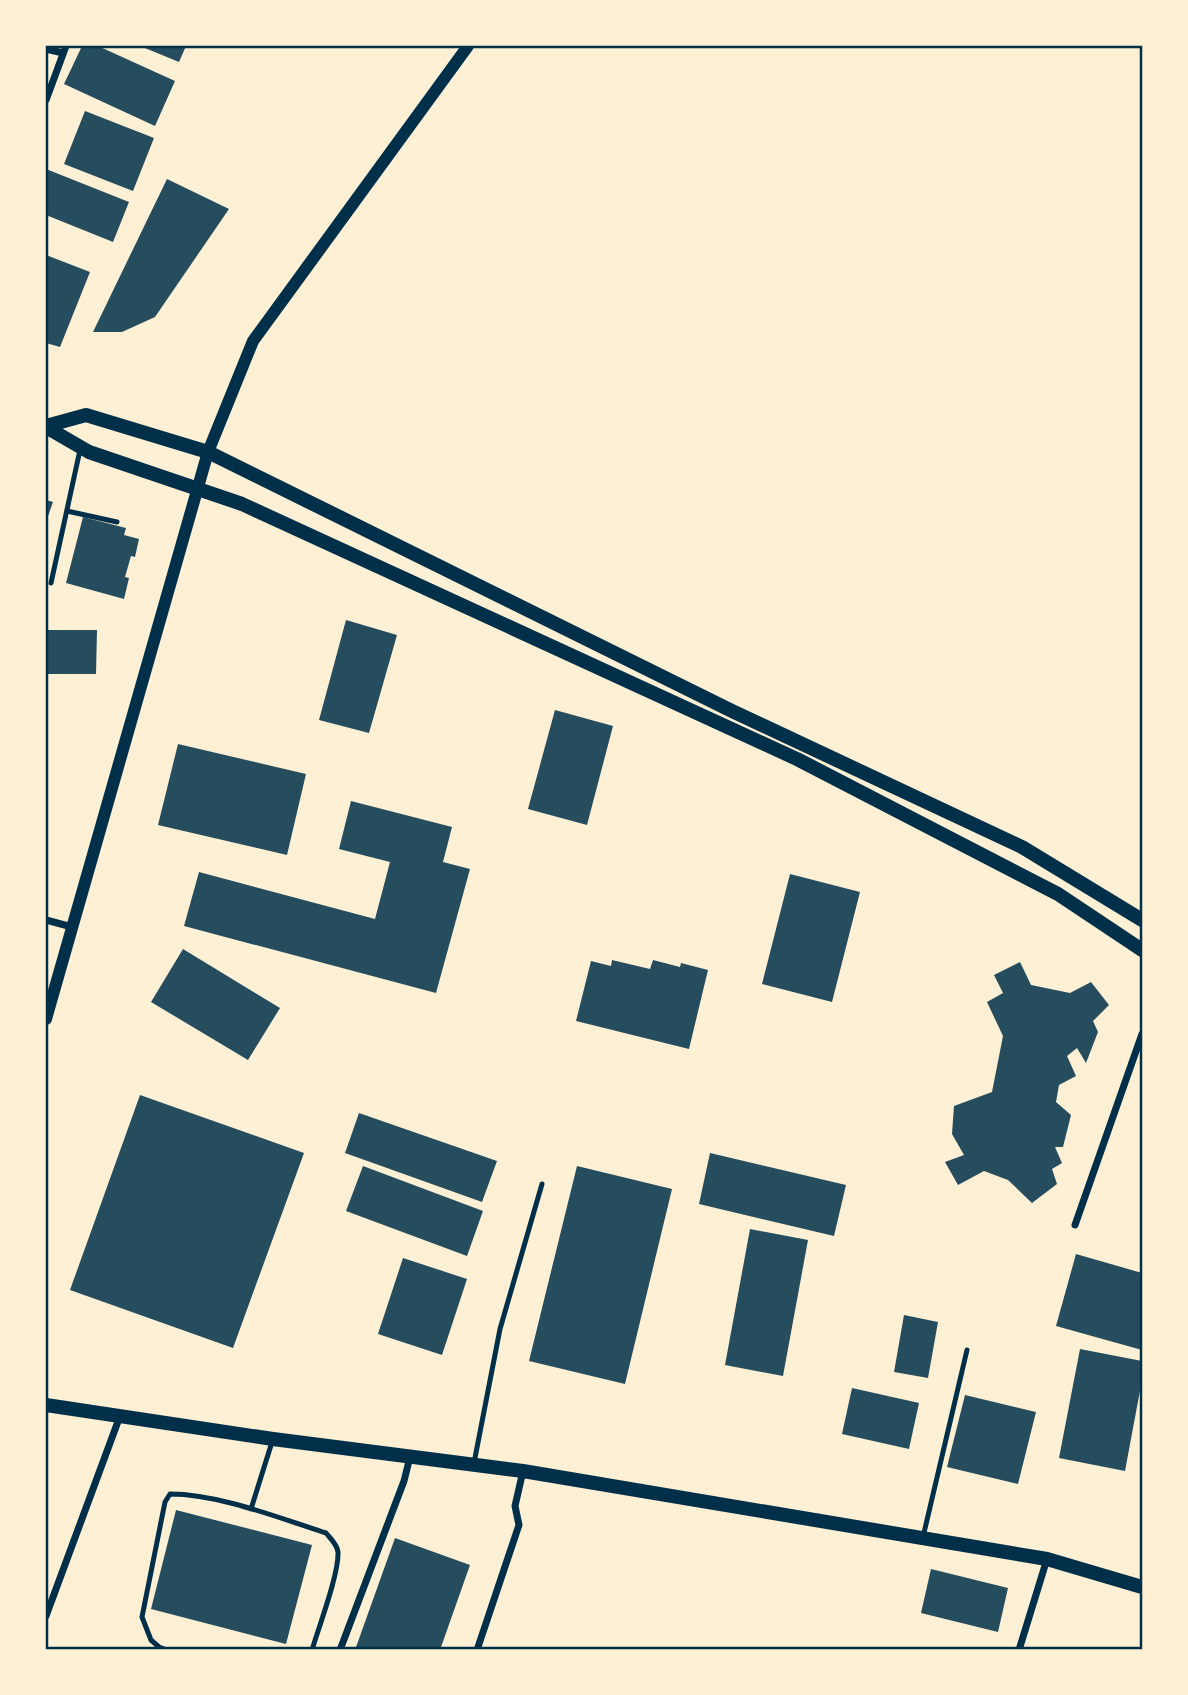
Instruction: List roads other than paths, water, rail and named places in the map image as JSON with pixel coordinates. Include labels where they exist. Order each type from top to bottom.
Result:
[{"type":"main road","points":[[46,427],[86,415],[208,452],[732,711],[1022,847],[1143,920]]},
{"type":"main road","points":[[46,427],[80,447],[242,504],[797,759],[1058,894],[1143,950]]},
{"type":"main road","points":[[46,1405],[273,1439],[474,1463],[923,1537],[1047,1559],[1143,1587]]},
{"type":"street","points":[[46,1019],[197,488],[208,452],[253,341],[468,46]]},
{"type":"street","points":[[46,49],[65,49],[46,100]]},
{"type":"street","points":[[46,920],[72,927]]},
{"type":"street","points":[[1075,1225],[1143,1034]]},
{"type":"street","points":[[46,1616],[120,1415]]},
{"type":"street","points":[[340,1650],[404,1480],[410,1457]]},
{"type":"street","points":[[477,1650],[519,1525],[515,1506],[523,1471]]},
{"type":"street","points":[[1019,1650],[1047,1559]]},
{"type":"lane","points":[[51,583],[80,447]]},
{"type":"lane","points":[[68,511],[117,522]]},
{"type":"lane","points":[[474,1463],[500,1329],[542,1184]]},
{"type":"lane","points":[[923,1537],[967,1350]]},
{"type":"lane","points":[[251,1509],[273,1439]]},
{"type":"lane","points":[[167,1650],[151,1640],[142,1617],[165,1502],[170,1494],[183,1494],[251,1509],[326,1533],[338,1549],[336,1568],[312,1650]]}]
